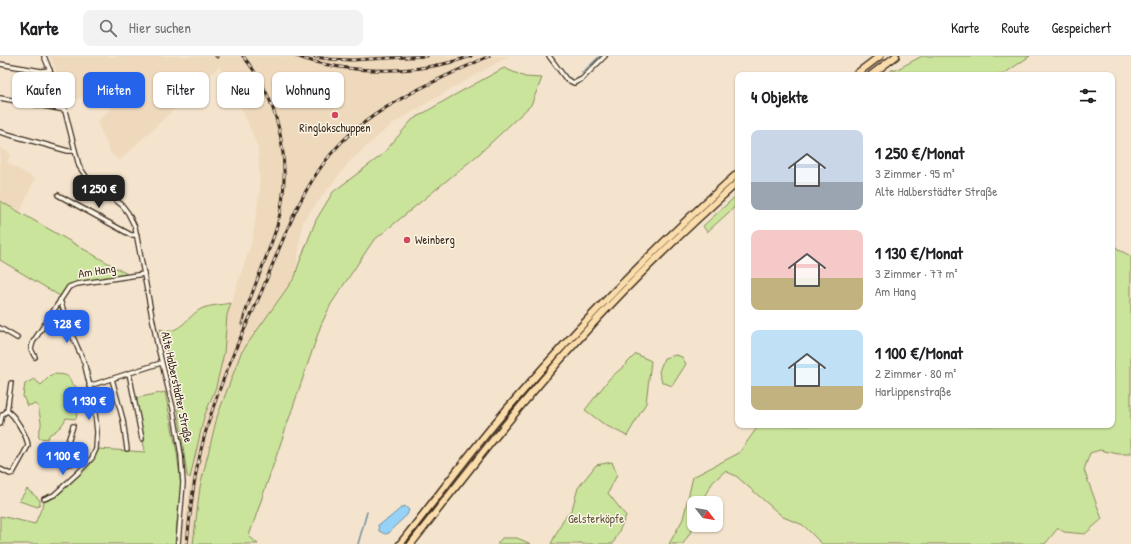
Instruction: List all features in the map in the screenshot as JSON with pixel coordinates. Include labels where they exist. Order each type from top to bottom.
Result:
[{"type":"highway","points":[[859,72],[880,56]]},
{"type":"highway","points":[[875,72],[896,56]]},
{"type":"highway","points":[[400,544],[507,409],[583,324],[664,242],[735,176]]},
{"type":"highway","points":[[411,544],[501,429],[578,340],[669,246],[735,185]]},
{"type":"street","name":"Alte Halberstädter Straße","points":[[44,56],[64,110],[79,166],[82,172],[87,178],[125,209],[133,221],[137,235],[162,363],[176,425],[183,473],[178,544]]},
{"type":"street","points":[[550,56],[564,77],[569,82],[574,83],[582,79],[605,56]]},
{"type":"street","points":[[0,64],[41,71],[50,70]]},
{"type":"street","points":[[0,98],[64,110]]},
{"type":"street","points":[[0,132],[68,151],[75,151]]},
{"type":"street","points":[[58,195],[131,235],[137,235]]},
{"type":"street","name":"Am Hang","points":[[34,358],[31,352],[31,346],[69,287],[144,274]]},
{"type":"street","points":[[44,499],[54,494],[92,458],[96,449],[97,432],[94,403],[84,362],[72,335],[60,300]]},
{"type":"street","points":[[0,328],[17,338]]},
{"type":"street","points":[[89,386],[162,363]]},
{"type":"street","points":[[129,373],[142,439]]},
{"type":"street","points":[[112,379],[123,420],[127,449]]},
{"type":"street","points":[[0,424],[2,415],[7,411],[11,383]]},
{"type":"street","points":[[0,469],[10,474],[13,473],[28,446],[26,438],[13,414],[7,411]]},
{"type":"street","points":[[73,426],[61,463],[64,465],[82,461],[87,462]]},
{"type":"shaded area","points":[[50,56],[509,56],[392,124],[350,161],[303,221],[295,277],[241,353],[217,417],[200,487],[193,544],[182,544],[190,478],[204,418],[216,387],[224,353],[227,315],[252,241],[260,190],[258,148],[242,108],[264,108],[264,72],[222,72],[219,67],[209,76],[209,72],[153,72],[153,108],[175,108],[119,161],[110,152],[97,122],[110,109],[109,108],[145,108],[145,72],[83,72],[83,95],[75,100],[75,72],[56,72]]},
{"type":"shaded area","points":[[0,147],[11,154],[7,162],[35,179],[20,212],[0,201]]},
{"type":"green space","points":[[922,56],[1030,56],[1006,72],[890,72],[893,69],[894,71]]},
{"type":"green space","points":[[504,68],[525,77],[542,78],[531,105],[479,154],[373,241],[331,304],[321,325],[249,536],[258,544],[193,544],[200,487],[217,417],[241,353],[295,277],[316,220],[333,192],[382,155],[412,120]]},
{"type":"green space","points":[[735,197],[735,207],[707,232],[703,226]]},
{"type":"green space","points":[[0,201],[127,274],[69,284],[60,296],[0,260]]},
{"type":"green space","points":[[1115,246],[1119,250],[1131,256],[1131,454],[1118,454],[1100,450],[1090,453],[1084,470],[1102,519],[1085,534],[1064,532],[1058,528],[1045,544],[822,544],[803,525],[783,517],[736,476],[725,471],[713,482],[704,496],[688,496],[693,477],[739,453],[757,428],[1115,428]]},
{"type":"green space","points":[[231,303],[227,315],[224,353],[216,387],[204,417],[190,478],[187,476],[174,383],[160,329],[167,331],[173,330],[178,328],[197,311],[203,308]]},
{"type":"green space","points":[[636,354],[651,361],[646,403],[627,436],[605,425],[585,410],[610,378]]},
{"type":"green space","points":[[676,355],[682,357],[686,364],[672,386],[662,382],[659,372],[664,358]]},
{"type":"green space","points":[[54,374],[67,376],[71,380],[72,384],[77,388],[79,398],[76,419],[66,418],[47,439],[39,438],[41,424],[38,406],[34,404],[27,406],[23,396],[25,384],[34,379],[41,385]]},
{"type":"green space","points":[[165,392],[177,453],[181,484],[175,544],[0,544],[0,516],[35,524],[44,502],[52,499],[92,462],[99,449],[145,452],[136,398]]},
{"type":"green space","name":"Gelsterköpfe","points":[[612,462],[617,475],[608,493],[626,516],[613,544],[582,544],[580,542],[579,544],[551,544],[563,520],[572,509],[578,488],[596,465]]},
{"type":"green space","points":[[27,489],[40,500],[38,507],[19,501]]},
{"type":"green space","points":[[687,502],[687,532],[691,532],[683,544],[669,544],[683,519]]},
{"type":"green space","points":[[502,538],[517,538],[531,544],[497,544]]},
{"type":"water","points":[[405,506],[409,510],[407,515],[389,533],[385,534],[379,531],[378,525]]},
{"type":"waterway","points":[[582,73],[600,56]]},
{"type":"waterway","points":[[358,544],[367,512]]},
{"type":"railway","points":[[242,324],[277,226],[282,204],[284,182],[284,159],[281,137],[275,115],[267,94],[256,74],[243,56]]},
{"type":"railway","points":[[296,56],[338,67],[384,70],[429,67],[471,56]]},
{"type":"railway","points":[[315,57],[352,60],[427,56]]},
{"type":"railway","points":[[187,544],[195,480],[205,433],[213,407],[237,346],[288,227],[308,187],[320,168],[334,151],[349,135],[365,122],[398,100],[489,56]]},
{"type":"place","name":"Ringlokschuppen","points":[[335,115]]},
{"type":"place","name":"Weinberg","points":[[407,240]]}]
